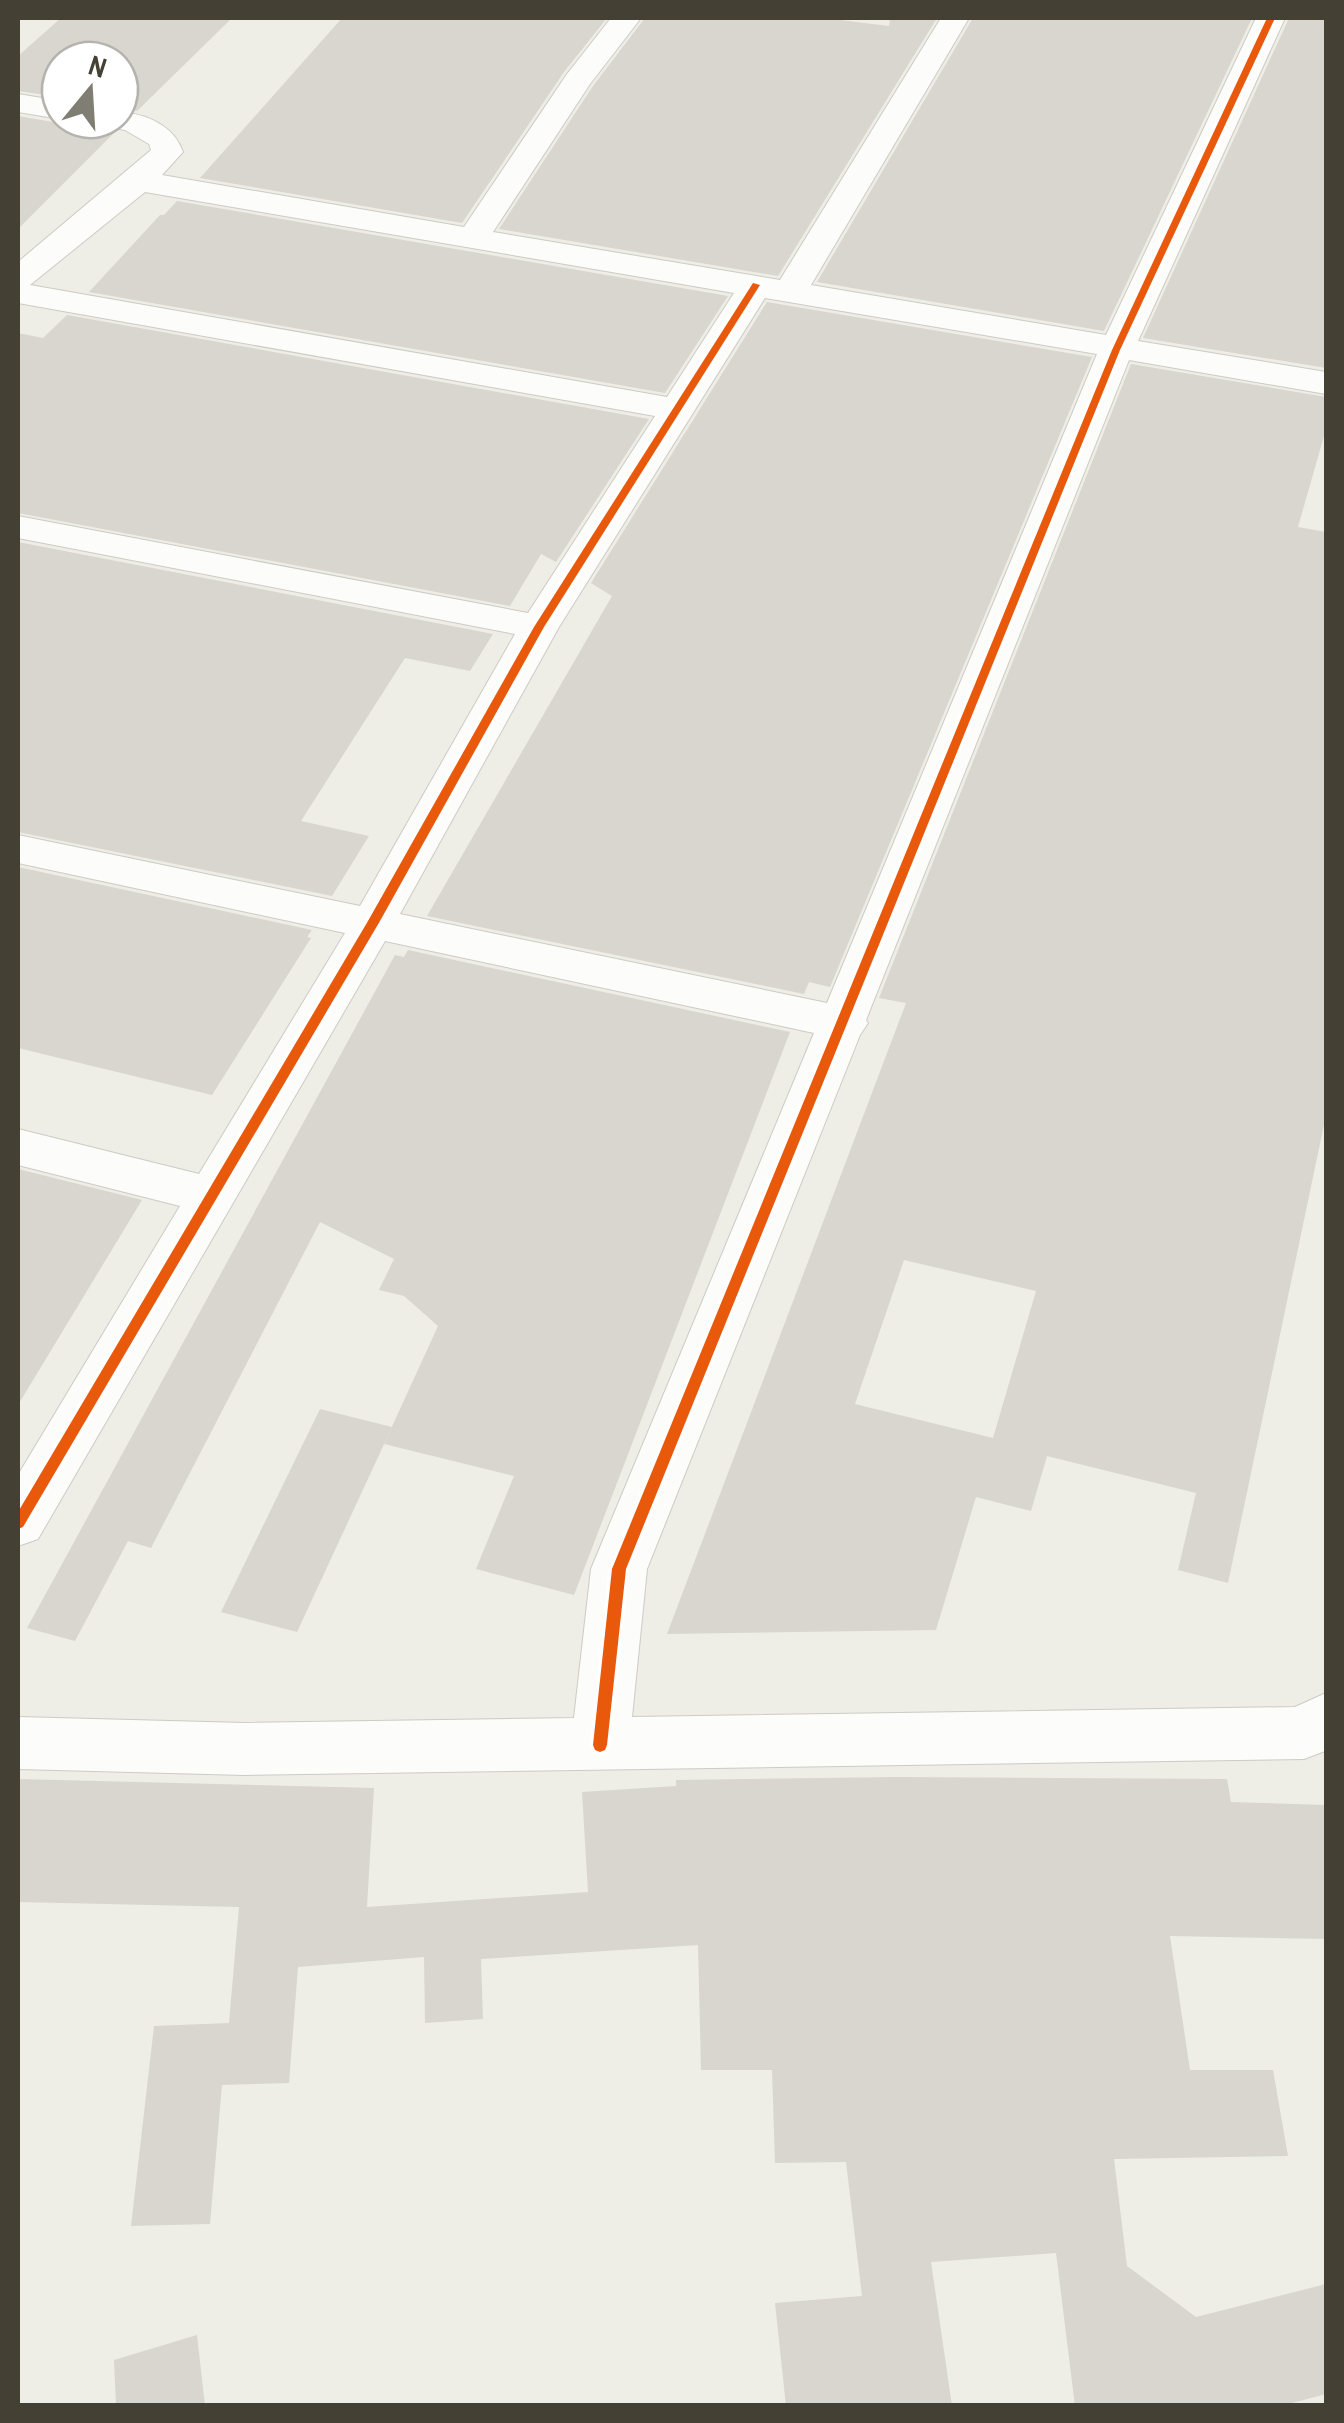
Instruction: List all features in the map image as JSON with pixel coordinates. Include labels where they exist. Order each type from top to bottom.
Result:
[{"type":"street","points":[[472,239],[578,80],[626,18]]},
{"type":"street","points":[[18,1523],[209,1194],[374,921],[539,628],[679,410],[774,288],[955,18]]},
{"type":"street","points":[[600,1745],[619,1569],[845,1023],[1116,350],[1272,18]]},
{"type":"street","points":[[18,278],[167,152],[163,139],[140,126]]},
{"type":"street","points":[[138,180],[1326,383]]},
{"type":"street","points":[[18,293],[679,410]]},
{"type":"street","points":[[18,527],[539,628]]},
{"type":"street","points":[[18,849],[845,1023]]},
{"type":"street","points":[[18,1147],[209,1194]]},
{"type":"street","points":[[18,1743],[245,1749],[600,1745],[1304,1732],[1326,1719]]},
{"type":"building","points":[[61,18],[232,18],[140,108],[140,40],[40,40],[40,94],[18,91],[18,56]]},
{"type":"building","points":[[342,18],[607,18],[564,72],[462,223],[200,178]]},
{"type":"building","points":[[645,18],[824,18],[889,26],[890,18],[937,18],[778,276],[499,229],[593,86]]},
{"type":"building","points":[[973,18],[1252,18],[1104,331],[817,282]]},
{"type":"building","points":[[1289,18],[1326,18],[1326,368],[1143,338]]},
{"type":"building","points":[[18,116],[40,120],[40,140],[107,140],[18,229]]},
{"type":"building","points":[[177,201],[728,296],[665,393],[89,292]]},
{"type":"building","points":[[767,302],[1092,357],[830,987],[809,982],[804,994],[427,916],[612,596],[591,583]]},
{"type":"building","points":[[67,315],[649,419],[556,562],[541,554],[510,606],[18,513],[18,333],[43,338]]},
{"type":"building","points":[[1131,364],[1326,397],[1326,429],[1298,527],[1326,532],[1326,1115],[1228,1583],[1178,1570],[1196,1493],[1047,1456],[1031,1511],[976,1497],[936,1630],[667,1634],[906,1003],[879,998]],"holes":[[[904,1260],[1036,1291],[993,1438],[855,1404]]]},
{"type":"building","points":[[18,542],[493,634],[470,671],[405,658],[301,821],[369,836],[332,896],[18,832]]},
{"type":"building","points":[[18,867],[312,930],[307,937],[311,938],[212,1095],[18,1048]]},
{"type":"building","points":[[408,950],[790,1032],[574,1595],[476,1569],[514,1476],[384,1444],[438,1326],[404,1296],[379,1290],[394,1259],[320,1222],[151,1548],[128,1541],[75,1641],[27,1628],[395,955],[404,957]]},
{"type":"building","points":[[18,1169],[142,1200],[18,1405]]},
{"type":"building","points":[[320,1409],[392,1427],[297,1632],[221,1612]]},
{"type":"building","points":[[18,1779],[374,1788],[367,1907],[588,1892],[582,1792],[676,1786],[676,1780],[1227,1779],[1231,1802],[1326,1805],[1326,1939],[1170,1936],[1190,2070],[1273,2070],[1288,2156],[1114,2159],[1127,2266],[1196,2317],[1326,2284],[1326,2394],[1281,2406],[1075,2406],[1056,2253],[931,2262],[952,2406],[786,2406],[775,2303],[862,2296],[846,2162],[775,2163],[772,2070],[701,2070],[698,1945],[481,1959],[483,2019],[425,2023],[424,1957],[298,1967],[289,2083],[222,2085],[210,2224],[131,2226],[154,2026],[229,2023],[239,1907],[18,1902]]},
{"type":"building","points":[[197,2335],[205,2406],[116,2406],[114,2360]]},
{"type":"cycle path","points":[[600,1745],[619,1569],[1116,350],[1271,18]]},
{"type":"cycle path","points":[[18,1523],[374,921],[539,627],[756,285]]}]
